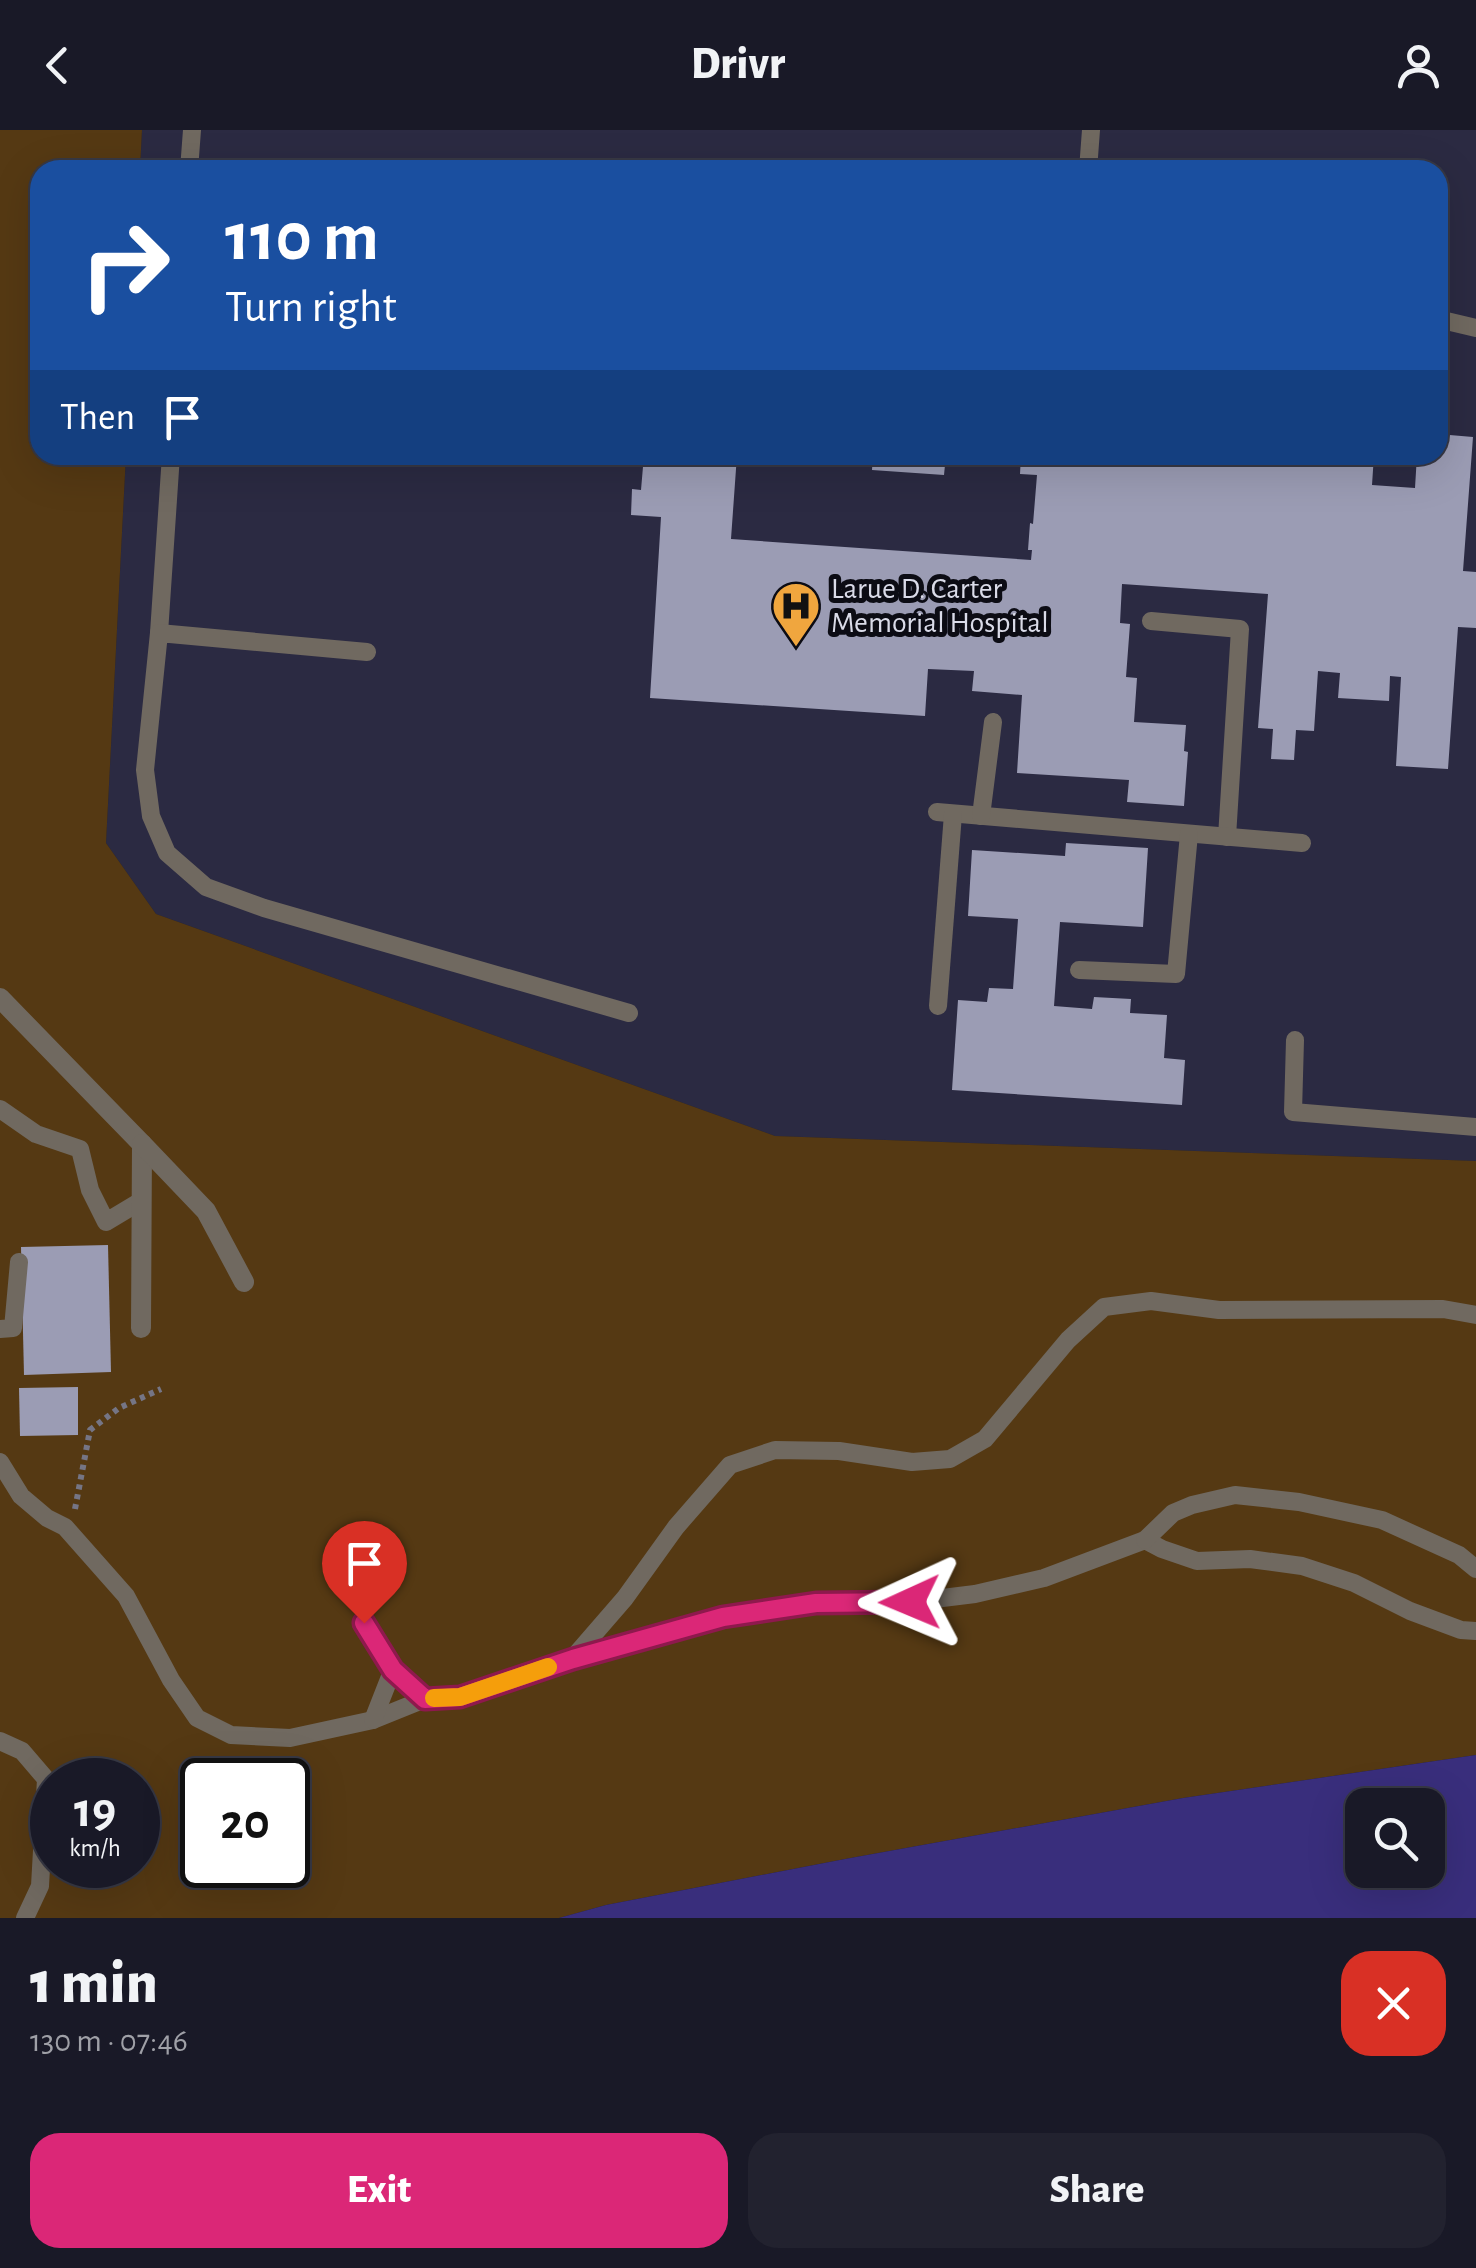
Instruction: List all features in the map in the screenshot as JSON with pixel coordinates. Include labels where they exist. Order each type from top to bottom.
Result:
[{"type":"street","points":[[0,998],[206,1211],[244,1282]]},
{"type":"street","points":[[142,1144],[142,1328]]},
{"type":"lane","points":[[190,160],[192,130]]},
{"type":"lane","points":[[1089,160],[1091,130]]},
{"type":"lane","points":[[1448,321],[1476,328]]},
{"type":"lane","points":[[170,465],[160,634],[145,770],[151,816],[167,853],[206,887],[264,908],[629,1013]]},
{"type":"lane","points":[[1151,621],[1240,628],[1228,837]]},
{"type":"lane","points":[[160,634],[367,652]]},
{"type":"lane","points":[[982,816],[993,722]]},
{"type":"lane","points":[[938,1006],[945,813],[1302,843]]},
{"type":"lane","points":[[1079,970],[1176,974],[1189,834]]},
{"type":"lane","points":[[1296,1040],[1292,1112],[1476,1127]]},
{"type":"lane","points":[[0,1109],[36,1134],[80,1150],[90,1190],[106,1222],[141,1201]]},
{"type":"lane","points":[[0,1329],[13,1328],[19,1262]]},
{"type":"lane","points":[[573,1659],[730,1465],[775,1450],[839,1451],[912,1462],[950,1458],[985,1440],[1068,1340],[1104,1307],[1151,1301],[1219,1310],[1442,1309],[1476,1315]]},
{"type":"lane","points":[[0,1462],[21,1496],[46,1518],[65,1528],[126,1596],[170,1680],[198,1718],[231,1735],[290,1738],[373,1720],[425,1699],[460,1697],[573,1659],[723,1617],[816,1603],[910,1602],[976,1594],[1044,1578],[1144,1540],[1173,1513],[1235,1495],[1299,1502],[1382,1520],[1459,1556],[1476,1569]]},
{"type":"lane","points":[[1144,1540],[1197,1561],[1250,1559],[1302,1566],[1354,1583],[1410,1611],[1461,1630],[1476,1630]]},
{"type":"lane","points":[[364,1623],[393,1670],[425,1699]]},
{"type":"lane","points":[[373,1720],[393,1670]]},
{"type":"lane","points":[[0,1741],[22,1751],[46,1779],[40,1886],[24,1918]]},
{"type":"path","points":[[65,1528],[75,1508],[90,1430],[119,1408],[162,1389]]},
{"type":"shaded area","points":[[0,130],[142,130],[140,160],[30,160],[30,465],[125,465],[106,843],[156,914],[775,1136],[1476,1161],[1476,1755],[1183,1798],[606,1905],[559,1918],[0,1918]]},
{"type":"shaded area","name":"Larue D. Carter Memorial Hospital","points":[[142,130],[1476,130],[1476,1161],[775,1136],[156,914],[106,843],[125,465],[1448,465],[1448,160],[140,160]]},
{"type":"shaded area","points":[[1476,1755],[1476,1918],[559,1918],[606,1905],[1183,1798]]},
{"type":"building","name":"Larue D. Carter Memorial Hospital","points":[[1448,435],[1473,437],[1463,571],[1476,572],[1476,628],[1458,627],[1448,769],[1396,766],[1401,677],[1390,676],[1389,701],[1338,698],[1340,673],[1318,671],[1314,731],[1296,730],[1294,760],[1271,759],[1273,729],[1258,728],[1268,594],[1122,584],[1120,623],[1130,624],[1126,677],[1137,678],[1134,722],[1186,725],[1184,806],[1127,802],[1129,780],[1017,773],[1022,695],[972,691],[974,671],[928,669],[925,716],[650,698],[661,517],[631,515],[632,489],[641,490],[643,465],[736,465],[731,539],[1031,560],[1032,550],[1028,550],[1037,475],[1020,474],[1020,465],[1373,465],[1372,485],[1415,488],[1416,465],[1448,465]]},
{"type":"building","points":[[872,465],[945,465],[944,475],[872,470]]},
{"type":"building","points":[[1066,843],[1148,848],[1143,927],[1060,922],[1054,1006],[1092,1009],[1094,997],[1131,999],[1130,1013],[1167,1015],[1164,1058],[1185,1060],[1182,1105],[952,1090],[958,1000],[987,1002],[989,988],[1013,989],[1018,919],[968,916],[972,850],[1065,856]]},
{"type":"building","points":[[108,1245],[111,1372],[24,1375],[21,1247]]},
{"type":"building","points":[[78,1387],[78,1435],[20,1436],[19,1388]]},
{"type":"slow traffic","points":[[434,1698],[460,1697],[548,1667]]},
{"type":"place","name":"Larue D. Carter Memorial Hospital","points":[[796,648]]},
{"type":"route","points":[[364,1623],[393,1670],[425,1699],[460,1697],[573,1659],[723,1617],[816,1603],[910,1602]]}]
